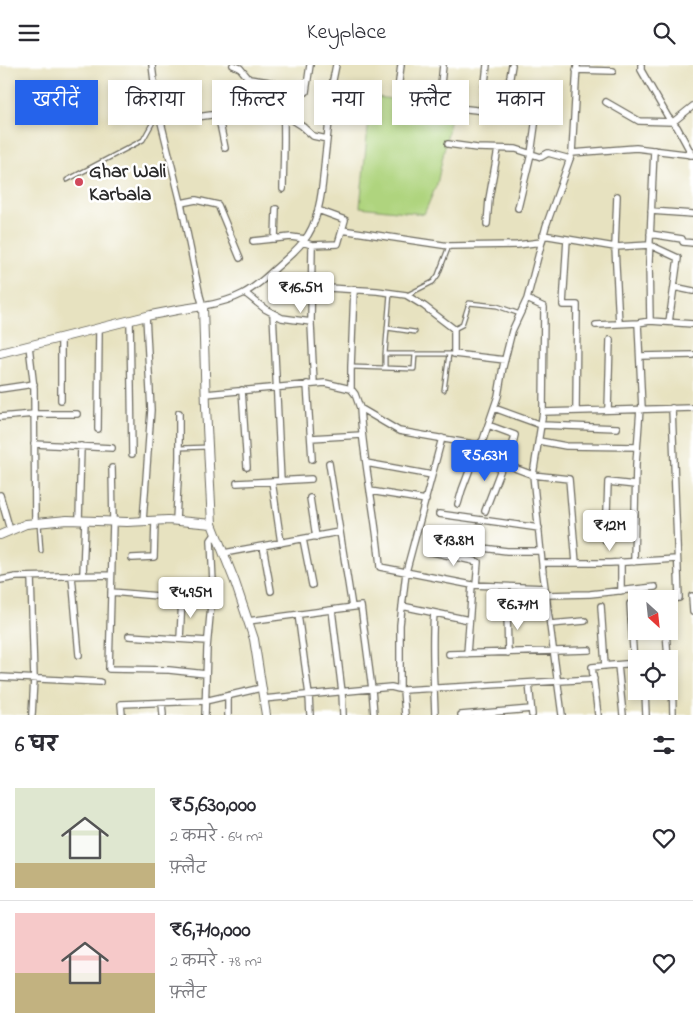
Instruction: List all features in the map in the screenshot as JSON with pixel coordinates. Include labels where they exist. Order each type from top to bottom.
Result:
[{"type":"street","points":[[152,65],[154,80]]},
{"type":"street","points":[[233,65],[240,68],[249,79],[256,80]]},
{"type":"street","points":[[306,92],[310,65]]},
{"type":"street","points":[[0,353],[146,316],[224,303],[260,284],[296,250],[309,234],[318,210],[336,65]]},
{"type":"street","points":[[399,80],[401,65]]},
{"type":"street","points":[[441,80],[443,65]]},
{"type":"street","points":[[485,80],[487,65]]},
{"type":"street","points":[[510,80],[512,65]]},
{"type":"street","points":[[448,144],[477,148],[516,149],[541,157],[548,153],[571,156],[636,148],[691,155],[677,127],[668,117],[640,65]]},
{"type":"street","points":[[458,504],[498,396],[512,331],[528,299],[543,239],[571,156],[576,67],[613,71]]},
{"type":"street","points":[[606,101],[639,121],[673,122],[693,106]]},
{"type":"street","points":[[161,125],[181,203],[203,307],[212,524],[236,582],[254,639],[266,715]]},
{"type":"street","points":[[220,125],[225,148]]},
{"type":"street","points":[[283,189],[284,125]]},
{"type":"street","points":[[300,125],[313,136],[327,139]]},
{"type":"street","points":[[518,208],[531,154],[535,125]]},
{"type":"street","points":[[487,224],[489,199],[498,149]]},
{"type":"street","points":[[650,321],[649,262],[654,150]]},
{"type":"street","points":[[617,196],[615,247],[619,324]]},
{"type":"street","points":[[181,203],[196,200],[218,205],[240,258]]},
{"type":"street","points":[[275,239],[276,209]]},
{"type":"street","points":[[253,241],[291,237],[304,240],[312,245],[338,244],[345,220],[318,210]]},
{"type":"street","points":[[651,211],[693,214]]},
{"type":"street","points":[[342,230],[449,246],[517,245],[543,239],[567,239],[615,247],[650,245],[678,258],[669,322]]},
{"type":"street","points":[[650,234],[682,239],[683,241],[693,243]]},
{"type":"street","points":[[567,239],[563,305],[577,305],[576,411]]},
{"type":"street","points":[[312,245],[310,384],[312,459]]},
{"type":"street","points":[[312,287],[354,289],[406,295],[454,329],[451,354],[505,360]]},
{"type":"street","points":[[674,287],[693,291]]},
{"type":"street","points":[[351,389],[354,289]]},
{"type":"street","points":[[245,293],[265,309],[282,318],[311,322]]},
{"type":"street","points":[[528,299],[544,307],[544,412],[534,475],[542,563],[562,715]]},
{"type":"street","points":[[273,313],[281,481]]},
{"type":"street","points":[[143,521],[151,410],[146,316]]},
{"type":"street","points":[[130,320],[132,454]]},
{"type":"street","points":[[596,325],[650,321],[693,324]]},
{"type":"street","points":[[634,561],[635,485],[641,409],[638,323]]},
{"type":"street","points":[[98,429],[99,328]]},
{"type":"street","points":[[61,338],[61,400]]},
{"type":"street","points":[[608,410],[610,340]]},
{"type":"street","points":[[29,346],[34,384],[37,523]]},
{"type":"street","points":[[640,356],[693,355]]},
{"type":"street","points":[[206,394],[325,383],[351,389],[360,408],[380,567],[474,585],[546,591],[590,594],[654,587]]},
{"type":"street","points":[[0,389],[34,384]]},
{"type":"street","points":[[242,390],[247,467]]},
{"type":"street","points":[[360,408],[399,431],[479,445],[516,469],[534,475],[569,479],[576,563]]},
{"type":"street","points":[[494,408],[541,425],[617,428]]},
{"type":"street","points":[[672,408],[678,597]]},
{"type":"street","points":[[544,412],[693,408]]},
{"type":"street","points":[[176,521],[179,413]]},
{"type":"street","points":[[0,417],[34,414],[77,414]]},
{"type":"street","points":[[485,511],[506,463],[515,435],[488,425]]},
{"type":"street","points":[[311,438],[362,435]]},
{"type":"street","points":[[405,715],[402,690],[400,625],[406,572],[442,438]]},
{"type":"street","points":[[539,441],[566,446],[637,447]]},
{"type":"street","points":[[34,444],[112,448]]},
{"type":"street","points":[[82,446],[83,575]]},
{"type":"street","points":[[328,463],[352,607]]},
{"type":"street","points":[[366,463],[432,475]]},
{"type":"street","points":[[112,468],[113,522],[109,669],[169,670],[206,674]]},
{"type":"street","points":[[237,483],[311,479]]},
{"type":"street","points":[[272,481],[281,543]]},
{"type":"street","points":[[606,541],[608,482],[635,485]]},
{"type":"street","points":[[370,491],[426,500]]},
{"type":"street","points":[[0,497],[10,530]]},
{"type":"street","points":[[310,498],[316,537]]},
{"type":"street","points":[[439,514],[539,528]]},
{"type":"street","points":[[0,535],[26,524],[67,519],[113,522],[176,521],[212,524]]},
{"type":"street","points":[[132,558],[154,557],[155,521]]},
{"type":"street","points":[[224,553],[339,532]]},
{"type":"street","points":[[205,715],[207,641],[213,583],[211,540],[216,533]]},
{"type":"street","points":[[303,539],[312,585]]},
{"type":"street","points":[[434,541],[507,551],[541,551]]},
{"type":"street","points":[[263,546],[271,591]]},
{"type":"street","points":[[428,551],[478,562],[467,654]]},
{"type":"street","points":[[542,563],[677,559]]},
{"type":"street","points":[[621,562],[621,591]]},
{"type":"street","points":[[0,580],[16,577],[111,575]]},
{"type":"street","points":[[72,576],[79,655]]},
{"type":"street","points":[[31,577],[34,679],[32,715]]},
{"type":"street","points":[[111,593],[182,598],[180,639]]},
{"type":"street","points":[[692,596],[693,612]]},
{"type":"street","points":[[248,621],[361,606],[374,715]]},
{"type":"street","points":[[600,606],[605,666]]},
{"type":"street","points":[[402,607],[470,620]]},
{"type":"street","points":[[332,610],[343,715]]},
{"type":"street","points":[[506,611],[508,653]]},
{"type":"street","points":[[434,613],[432,663],[436,715]]},
{"type":"street","points":[[298,614],[310,715]]},
{"type":"street","points":[[550,624],[585,621]]},
{"type":"street","points":[[129,636],[207,641]]},
{"type":"street","points":[[449,655],[589,650]]},
{"type":"street","points":[[598,715],[592,667],[628,664]]},
{"type":"street","points":[[618,665],[624,715]]},
{"type":"street","points":[[0,677],[100,682]]},
{"type":"street","points":[[263,699],[391,687],[402,690],[594,679]]},
{"type":"street","points":[[460,715],[531,712],[529,683]]},
{"type":"street","points":[[122,715],[122,704],[205,701],[261,688]]},
{"type":"street","points":[[228,696],[228,715]]},
{"type":"street","points":[[645,700],[646,715]]},
{"type":"street","points":[[673,700],[673,715]]},
{"type":"street","points":[[162,703],[163,715]]},
{"type":"lane","points":[[67,180],[143,140],[151,125]]},
{"type":"lane","points":[[406,295],[433,282],[438,275],[449,246]]},
{"type":"lane","points":[[384,368],[390,293]]},
{"type":"lane","points":[[454,329],[462,325],[469,303],[497,306],[520,314]]},
{"type":"lane","points":[[387,328],[415,332]]},
{"type":"lane","points":[[385,354],[451,354],[444,390]]},
{"type":"lane","points":[[351,367],[414,369],[415,354]]},
{"type":"lane","points":[[179,448],[208,447]]},
{"type":"lane","points":[[37,523],[40,551]]},
{"type":"green space","points":[[382,98],[392,99],[392,125],[449,125],[437,184],[424,214],[360,207],[368,125],[382,125]]},
{"type":"place","name":"Ghar Wali Karbala","points":[[79,182]]}]
